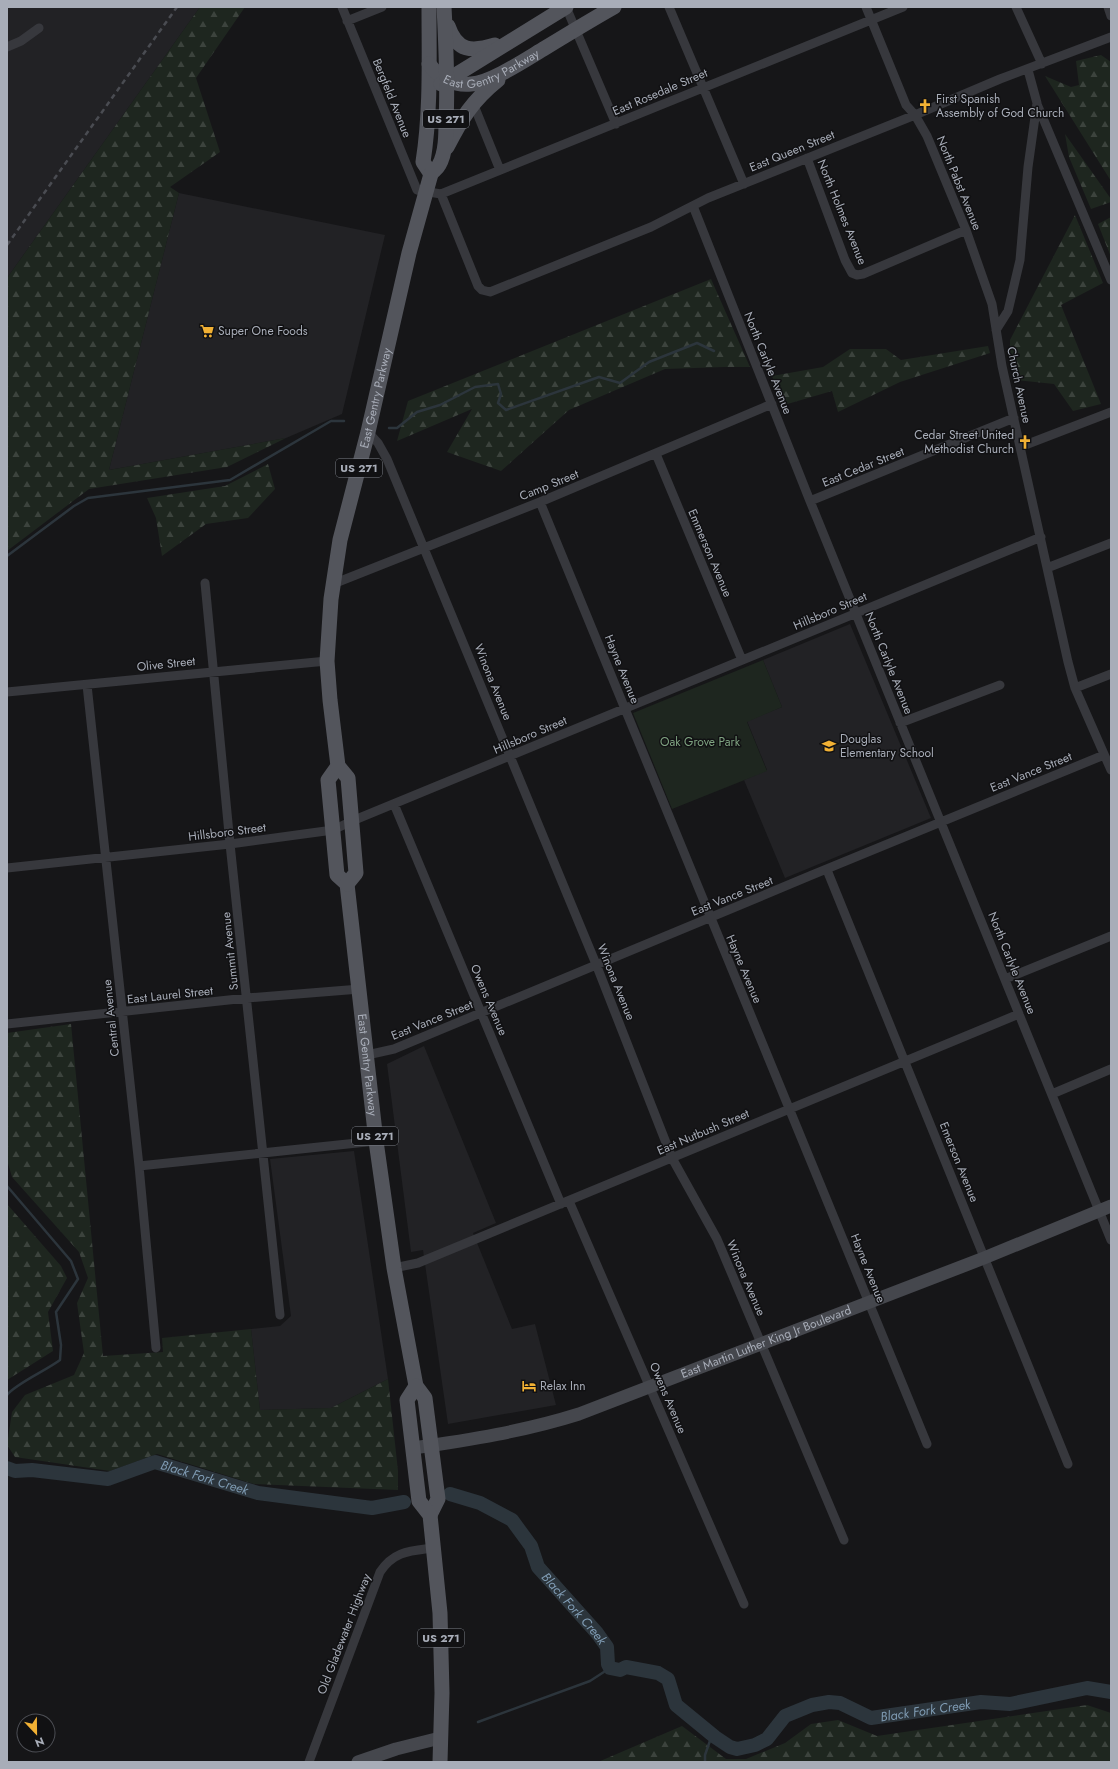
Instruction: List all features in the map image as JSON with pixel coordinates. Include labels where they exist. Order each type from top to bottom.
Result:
[{"type":"main road","name":"US 271","points":[[429,7],[429,100],[423,162],[430,174]]},
{"type":"main road","name":"East Gentry Parkway","points":[[447,80],[566,7]]},
{"type":"main road","name":"East Gentry Parkway","points":[[347,884],[356,873],[352,821],[348,778],[338,766],[327,661],[333,584],[342,533],[368,432],[397,305],[430,174],[439,166],[442,157],[463,117],[473,103],[486,90],[513,68],[614,7]]},
{"type":"main road","name":"US 271","points":[[442,157],[446,129],[447,80],[445,12]]},
{"type":"main road","points":[[445,12],[454,39],[458,44],[469,49],[478,50],[515,39]]},
{"type":"main road","points":[[429,64],[438,74],[447,80],[435,89],[429,100]]},
{"type":"main road","name":"East Gentry Parkway","points":[[447,80],[462,84],[473,84],[513,68]]},
{"type":"main road","name":"East Gentry Parkway","points":[[338,766],[328,780],[337,875],[347,884],[376,1141],[394,1268],[416,1386],[425,1398],[438,1499],[430,1515],[440,1613],[442,1693],[440,1762]]},
{"type":"main road","name":"East Martin Luther King Jr Boulevard","points":[[413,1448],[491,1437],[538,1427],[579,1414],[984,1258],[1105,1209]]},
{"type":"main road","name":"East Gentry Parkway","points":[[416,1386],[407,1400],[419,1501],[430,1515]]},
{"type":"main road","points":[[358,1762],[396,1748],[440,1738]]},
{"type":"street","name":"Bergfeld Avenue","points":[[342,7],[417,190],[426,191]]},
{"type":"street","points":[[347,21],[382,7]]},
{"type":"street","points":[[566,7],[616,124]]},
{"type":"street","points":[[669,7],[744,184]]},
{"type":"street","name":"North Pabst Avenue","points":[[866,7],[906,105],[915,115],[927,136],[966,230],[986,283],[992,304],[996,330]]},
{"type":"street","name":"East Rosedale Street","points":[[440,194],[903,7]]},
{"type":"street","points":[[1016,7],[1042,64]]},
{"type":"street","points":[[1108,7],[1111,16]]},
{"type":"street","points":[[7,47],[21,41],[39,28]]},
{"type":"street","name":"East Queen Street","points":[[440,194],[478,286],[484,291],[494,291],[666,220],[693,206],[807,158],[1111,37]]},
{"type":"street","points":[[1028,70],[1037,103],[1111,280]]},
{"type":"street","points":[[473,103],[500,170]]},
{"type":"street","points":[[996,330],[1008,311],[1020,260],[1028,167],[1037,103]]},
{"type":"street","name":"North Holmes Avenue","points":[[807,158],[845,260],[852,273],[857,275],[863,274],[966,230]]},
{"type":"street","points":[[426,191],[440,194]]},
{"type":"street","name":"North Carlyle Avenue","points":[[693,206],[810,501],[1052,1094],[1105,1209],[1111,1240]]},
{"type":"street","name":"Church Avenue","points":[[996,330],[1002,366],[1068,662],[1075,688],[1111,770]]},
{"type":"street","name":"Camp Street","points":[[333,584],[540,502],[772,404]]},
{"type":"street","points":[[1020,447],[1111,412]]},
{"type":"street","name":"East Cedar Street","points":[[810,501],[1014,418]]},
{"type":"street","name":"Winona Avenue","points":[[368,432],[378,443],[388,459],[596,964],[672,1158],[717,1239],[844,1540]]},
{"type":"street","name":"Emmerson Avenue","points":[[656,454],[742,660]]},
{"type":"street","name":"Hayne Avenue","points":[[540,502],[927,1444]]},
{"type":"street","name":"Hillsboro Street","points":[[7,868],[230,844],[333,830],[1041,537]]},
{"type":"street","points":[[1047,568],[1111,542]]},
{"type":"street","name":"Summit Avenue","points":[[205,584],[230,844],[280,1315]]},
{"type":"street","name":"Olive Street","points":[[7,692],[327,661]]},
{"type":"street","points":[[1075,688],[1111,674]]},
{"type":"street","name":"Central Avenue","points":[[87,684],[107,858],[156,1348]]},
{"type":"street","points":[[900,723],[1000,685]]},
{"type":"street","name":"East Vance Street","points":[[367,1056],[394,1049],[596,964],[1104,755]]},
{"type":"street","name":"Owens Avenue","points":[[394,804],[481,1013],[565,1203],[650,1387],[744,1604]]},
{"type":"street","name":"Emerson Avenue","points":[[827,870],[1068,1464]]},
{"type":"street","points":[[1005,979],[1111,936]]},
{"type":"street","name":"East Laurel Street","points":[[7,1024],[247,998],[360,989]]},
{"type":"street","name":"East Nutbush Street","points":[[394,1268],[418,1263],[1020,1014]]},
{"type":"street","points":[[1052,1094],[1111,1069]]},
{"type":"street","points":[[139,1166],[376,1141]]},
{"type":"street","name":"Old Gladewater Highway","points":[[309,1762],[380,1572],[388,1562],[400,1554],[433,1548]]},
{"type":"shaded area","points":[[7,7],[200,7],[7,278]]},
{"type":"shaded area","points":[[179,193],[385,235],[342,414],[286,438],[109,470]]},
{"type":"shaded area","name":"Douglas Elementary School","points":[[850,624],[931,818],[785,878],[744,780],[767,770],[747,721],[782,707],[763,660]]},
{"type":"shaded area","points":[[424,1046],[496,1223],[473,1233],[512,1329],[535,1324],[556,1405],[448,1424],[423,1250],[411,1252],[387,1064]]},
{"type":"shaded area","points":[[354,1151],[388,1379],[331,1408],[260,1410],[251,1329],[280,1326],[291,1316],[270,1159]]},
{"type":"green space","points":[[200,7],[245,7],[196,78],[220,152],[170,187],[179,193],[109,470],[286,438],[227,467],[89,489],[7,551],[7,278]]},
{"type":"green space","points":[[1101,55],[1111,62],[1111,181],[1045,76],[1071,87],[1079,85],[1076,61]]},
{"type":"green space","points":[[1065,134],[1111,199],[1111,202],[1091,209],[1069,157]]},
{"type":"green space","points":[[1075,215],[1103,283],[1061,305],[1101,404],[1073,411],[1054,384],[1015,380],[1010,353],[1010,340]]},
{"type":"green space","points":[[1111,217],[1111,257],[1098,224]]},
{"type":"green space","points":[[711,279],[750,367],[665,369],[569,410],[501,471],[447,452],[472,409],[397,441],[408,401]]},
{"type":"green space","points":[[988,346],[990,353],[900,382],[838,412],[832,391],[784,405],[772,376],[823,367],[850,349],[886,349],[901,360]]},
{"type":"green space","points":[[268,464],[275,489],[248,518],[206,524],[162,556],[156,518],[147,498],[225,486]]},
{"type":"green space","name":"Oak Grove Park","points":[[763,660],[782,707],[747,722],[767,771],[672,809],[633,713]]},
{"type":"green space","points":[[71,1024],[103,1356],[163,1352],[162,1338],[251,1329],[260,1410],[331,1408],[388,1379],[398,1471],[398,1490],[254,1484],[157,1454],[110,1471],[15,1457],[7,1445],[12,1412],[25,1395],[74,1375],[84,1353],[77,1303],[88,1278],[79,1252],[12,1177],[7,1160],[7,1033]]},
{"type":"green space","points":[[7,1204],[61,1266],[67,1278],[48,1312],[53,1351],[7,1380]]},
{"type":"green space","points":[[1087,1705],[1111,1713],[1111,1762],[598,1762],[682,1726],[726,1759],[746,1759],[785,1743],[811,1724],[838,1720],[877,1736]]},
{"type":"waterway","points":[[389,428],[397,428],[417,412],[440,405],[475,387],[498,384],[501,394],[498,403],[506,410],[599,377],[620,383],[649,362],[697,343],[714,351]]},
{"type":"waterway","points":[[7,556],[74,506],[88,498],[230,480],[331,421],[344,421]]},
{"type":"waterway","points":[[7,1186],[71,1261],[78,1279],[56,1312],[61,1345],[60,1360],[17,1386],[7,1395]]},
{"type":"waterway","name":"Black Fork Creek","points":[[7,1468],[15,1471],[32,1470],[108,1479],[155,1462],[258,1493],[372,1508],[404,1502]]},
{"type":"waterway","name":"Black Fork Creek","points":[[450,1494],[480,1503],[512,1520],[531,1546],[538,1567],[597,1633],[607,1647],[608,1664],[610,1668],[620,1670],[626,1667],[658,1673],[668,1679],[676,1705],[715,1737],[730,1747],[737,1749],[755,1745],[767,1739],[785,1716],[812,1705],[829,1702],[840,1703],[871,1718],[981,1702],[1010,1704],[1087,1688],[1111,1692]]},
{"type":"waterway","points":[[478,1722],[590,1681],[610,1668]]},
{"type":"waterway","points":[[705,1762],[705,1755],[712,1735]]},
{"type":"railway","points":[[7,245],[177,7]]},
{"type":"place","name":"First Spanish Assembly of God Church","points":[[925,106]]},
{"type":"place","name":"Super One Foods","points":[[207,331]]},
{"type":"place","name":"Cedar Street United Methodist Church","points":[[1025,442]]},
{"type":"place","name":"Douglas Elementary School","points":[[829,746]]},
{"type":"place","name":"Relax Inn","points":[[529,1386]]}]
